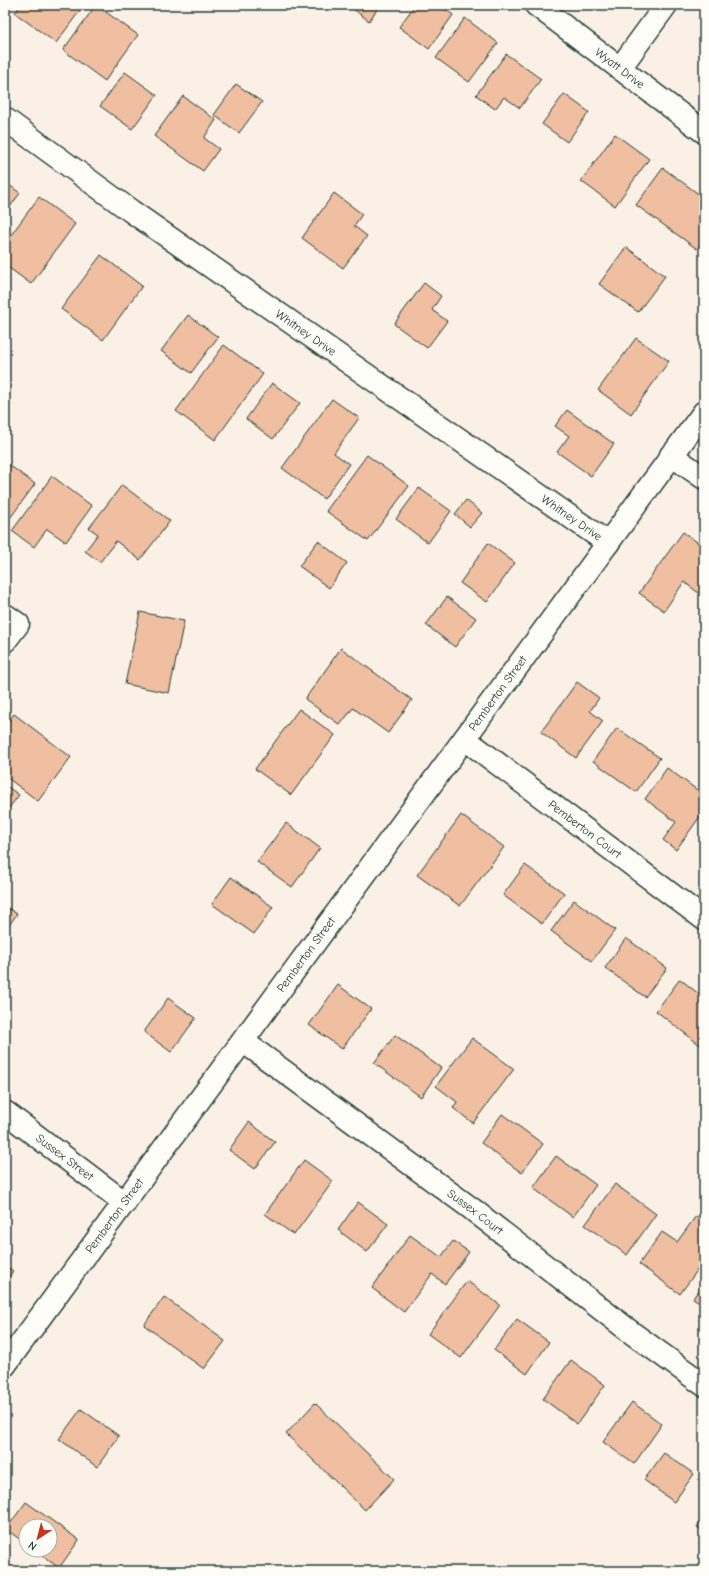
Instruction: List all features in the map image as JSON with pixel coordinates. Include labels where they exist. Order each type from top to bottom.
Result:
[{"type":"street","name":"Wyatt Drive","points":[[536,5],[704,132]]},
{"type":"street","points":[[620,68],[666,5]]},
{"type":"street","name":"Whitney Drive","points":[[5,119],[131,212],[608,543]]},
{"type":"street","points":[[704,412],[671,455],[704,478]]},
{"type":"street","name":"Pemberton Street","points":[[5,1365],[244,1042],[671,455]]},
{"type":"street","points":[[5,615],[18,624],[5,641]]},
{"type":"street","name":"Pemberton Court","points":[[465,739],[704,919]]},
{"type":"street","name":"Sussex Court","points":[[244,1042],[472,1210],[632,1333],[704,1385]]},
{"type":"street","name":"Sussex Street","points":[[5,1112],[125,1203]]},
{"type":"building","points":[[21,5],[84,5],[56,43],[15,13]]},
{"type":"building","points":[[96,5],[138,35],[105,81],[63,50]]},
{"type":"building","points":[[348,5],[380,5],[369,21]]},
{"type":"building","points":[[415,5],[440,5],[453,15],[429,49],[399,27]]},
{"type":"building","points":[[465,18],[498,43],[469,82],[436,58]]},
{"type":"building","points":[[506,54],[541,79],[520,108],[504,97],[495,109],[476,95]]},
{"type":"building","points":[[125,72],[157,95],[132,129],[100,106]]},
{"type":"building","points":[[236,84],[262,102],[239,133],[214,115]]},
{"type":"building","points":[[564,94],[589,112],[567,142],[542,124]]},
{"type":"building","points":[[183,96],[216,120],[204,138],[219,149],[203,171],[154,136]]},
{"type":"building","points":[[615,134],[649,159],[615,206],[581,181]]},
{"type":"building","points":[[663,168],[704,198],[704,240],[697,249],[636,205]]},
{"type":"building","points":[[5,182],[20,193],[5,214]]},
{"type":"building","points":[[334,193],[362,214],[354,226],[367,236],[343,268],[302,238]]},
{"type":"building","points":[[39,197],[75,224],[31,284],[5,265],[5,243]]},
{"type":"building","points":[[626,247],[665,276],[638,312],[599,284]]},
{"type":"building","points":[[101,255],[142,286],[103,340],[61,309]]},
{"type":"building","points":[[424,283],[441,296],[432,310],[447,321],[427,348],[394,324]]},
{"type":"building","points":[[188,315],[218,337],[191,373],[161,351]]},
{"type":"building","points":[[636,338],[669,361],[631,414],[598,390]]},
{"type":"building","points":[[224,345],[263,374],[215,440],[176,411]]},
{"type":"building","points":[[272,383],[300,403],[273,439],[246,419]]},
{"type":"building","points":[[332,399],[359,418],[334,453],[349,464],[324,499],[282,468]]},
{"type":"building","points":[[567,410],[614,444],[591,476],[557,452],[569,436],[555,426]]},
{"type":"building","points":[[367,455],[409,486],[368,541],[326,511]]},
{"type":"building","points":[[5,462],[35,484],[5,525]]},
{"type":"building","points":[[52,476],[92,506],[66,542],[47,529],[34,547],[12,531]]},
{"type":"building","points":[[122,485],[170,521],[140,560],[116,541],[100,562],[85,551],[98,534],[89,528]]},
{"type":"building","points":[[419,488],[451,511],[428,543],[396,519]]},
{"type":"building","points":[[466,500],[482,513],[470,527],[455,514]]},
{"type":"building","points":[[683,532],[704,547],[704,588],[700,594],[684,582],[664,611],[639,593]]},
{"type":"building","points":[[318,541],[347,563],[329,588],[299,566]]},
{"type":"building","points":[[488,543],[515,563],[487,602],[460,583]]},
{"type":"building","points":[[447,597],[476,618],[455,647],[426,625]]},
{"type":"building","points":[[140,612],[184,621],[169,693],[125,684]]},
{"type":"building","points":[[341,648],[412,700],[388,733],[353,708],[340,725],[305,699]]},
{"type":"building","points":[[577,682],[599,698],[590,711],[603,721],[576,758],[541,732]]},
{"type":"building","points":[[299,709],[335,735],[291,795],[255,769]]},
{"type":"building","points":[[14,714],[71,757],[38,801],[5,776],[5,726]]},
{"type":"building","points":[[617,728],[660,758],[636,792],[593,761]]},
{"type":"building","points":[[667,768],[704,795],[704,811],[676,850],[663,840],[676,822],[645,799]]},
{"type":"building","points":[[5,785],[19,795],[5,813]]},
{"type":"building","points":[[461,815],[504,847],[460,906],[417,875]]},
{"type":"building","points":[[286,823],[320,848],[292,887],[257,862]]},
{"type":"building","points":[[525,865],[564,893],[542,924],[503,895]]},
{"type":"building","points":[[231,877],[273,907],[254,934],[212,904]]},
{"type":"building","points":[[574,900],[615,930],[592,961],[551,931]]},
{"type":"building","points":[[5,906],[17,914],[5,931]]},
{"type":"building","points":[[626,938],[667,968],[645,997],[605,968]]},
{"type":"building","points":[[680,979],[704,998],[704,1040],[700,1045],[656,1011]]},
{"type":"building","points":[[338,985],[371,1009],[342,1049],[309,1025]]},
{"type":"building","points":[[168,998],[196,1018],[171,1052],[144,1032]]},
{"type":"building","points":[[395,1035],[441,1068],[421,1097],[374,1063]]},
{"type":"building","points":[[472,1038],[514,1069],[473,1123],[453,1108],[457,1102],[436,1086]]},
{"type":"building","points":[[502,1114],[543,1144],[522,1173],[481,1143]]},
{"type":"building","points":[[249,1122],[275,1142],[255,1169],[229,1150]]},
{"type":"building","points":[[556,1156],[596,1185],[573,1217],[533,1188]]},
{"type":"building","points":[[304,1160],[333,1181],[294,1235],[265,1214]]},
{"type":"building","points":[[615,1184],[656,1214],[627,1255],[585,1225]]},
{"type":"building","points":[[358,1202],[388,1224],[367,1252],[338,1230]]},
{"type":"building","points":[[696,1216],[704,1222],[704,1261],[680,1294],[639,1264],[662,1232],[677,1242]]},
{"type":"building","points":[[410,1235],[441,1257],[453,1241],[469,1252],[445,1284],[432,1274],[404,1312],[372,1288]]},
{"type":"building","points":[[5,1265],[13,1271],[5,1282]]},
{"type":"building","points":[[467,1281],[500,1305],[461,1358],[428,1334]]},
{"type":"building","points":[[704,1283],[704,1305],[693,1298]]},
{"type":"building","points":[[164,1297],[225,1341],[204,1369],[144,1325]]},
{"type":"building","points":[[517,1319],[549,1342],[527,1374],[494,1350]]},
{"type":"building","points":[[571,1360],[605,1385],[577,1424],[543,1399]]},
{"type":"building","points":[[632,1402],[662,1424],[634,1464],[603,1442]]},
{"type":"building","points":[[315,1403],[394,1479],[365,1510],[286,1434]]},
{"type":"building","points":[[81,1409],[119,1436],[97,1467],[59,1439]]},
{"type":"building","points":[[664,1453],[694,1474],[674,1502],[644,1480]]},
{"type":"building","points":[[26,1502],[48,1518],[18,1518],[18,1538],[6,1529]]},
{"type":"building","points":[[704,1516],[704,1532],[697,1527]]},
{"type":"building","points":[[58,1525],[79,1540],[59,1568],[46,1558],[58,1558]]}]
